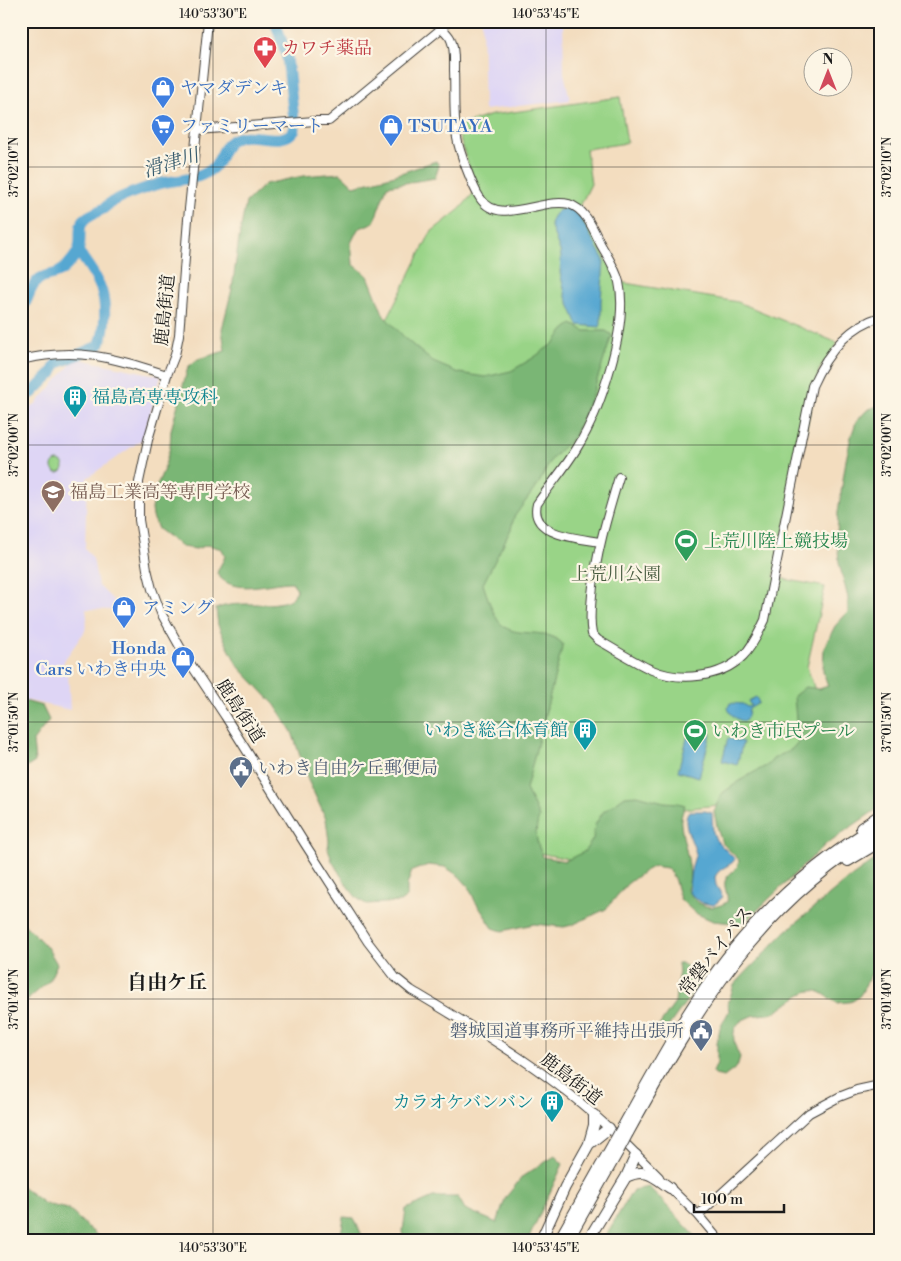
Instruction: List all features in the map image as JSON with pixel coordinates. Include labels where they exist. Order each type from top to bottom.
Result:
[{"type":"highway","points":[[836,851],[867,822],[880,815]]},
{"type":"highway","name":"常磐バイパス","points":[[568,1240],[625,1130],[696,1001],[737,946],[772,906],[800,880],[836,851],[880,823]]},
{"type":"highway","name":"常磐バイパス","points":[[625,1130],[714,988],[750,941],[777,912],[807,885],[840,858],[880,833]]},
{"type":"highway","points":[[807,885],[880,842]]},
{"type":"highway","points":[[540,1240],[565,1187],[589,1144],[594,1125],[594,1115]]},
{"type":"highway","points":[[589,1144],[609,1128]]},
{"type":"highway","name":"常磐バイパス","points":[[559,1240],[616,1147]]},
{"type":"highway","points":[[588,1240],[626,1177],[636,1155]]},
{"type":"highway","points":[[626,1177],[636,1172],[647,1173],[670,1188]]},
{"type":"street","name":"鹿島街道","points":[[208,21],[179,335],[175,355],[167,375],[142,466],[138,500],[140,529],[152,589],[170,630],[345,907],[368,942],[395,977],[411,990],[547,1075],[609,1128],[698,1216],[719,1240]]},
{"type":"street","points":[[197,130],[315,120],[329,121],[442,28],[451,40],[454,57],[457,140],[480,198],[487,206],[502,211],[568,204],[578,208],[595,233],[619,282],[621,295],[620,314],[615,349],[606,383],[586,432],[565,466],[537,504],[536,510],[541,522],[554,533],[600,542]]},
{"type":"street","points":[[620,477],[600,542],[594,574],[590,615],[592,634],[598,640],[653,670],[681,676],[696,676],[724,668],[742,657],[757,637],[765,620],[812,386],[828,355],[838,343],[858,326],[880,317]]},
{"type":"street","points":[[21,360],[45,354],[68,353],[90,355],[136,365],[167,375]]},
{"type":"street","points":[[698,1216],[810,1113],[839,1097],[857,1090],[880,1085]]},
{"type":"shaded area","points":[[482,21],[563,21],[564,73],[570,100],[484,110]]},
{"type":"shaded area","name":"福島工業高等専門学校","points":[[79,359],[161,376],[143,439],[87,478],[85,548],[93,559],[98,585],[118,605],[114,610],[86,609],[85,631],[63,664],[68,671],[70,710],[21,699],[21,413],[37,403],[71,364]]},
{"type":"green space","name":"上荒川公園","points":[[620,97],[627,143],[586,149],[591,184],[579,208],[619,282],[738,302],[838,343],[819,370],[774,577],[825,587],[807,667],[830,733],[735,803],[674,810],[592,864],[525,850],[385,651],[482,389],[433,381],[383,327],[431,232],[460,209],[476,190],[456,126],[492,115]]},
{"type":"green space","points":[[436,161],[439,166],[435,178],[387,186],[374,222],[358,229],[351,243],[353,264],[368,276],[384,316],[408,341],[433,362],[459,373],[485,377],[511,371],[533,358],[554,343],[564,330],[572,324],[585,331],[606,331],[612,335],[591,398],[574,436],[551,460],[539,483],[514,517],[511,529],[483,584],[498,621],[507,629],[547,635],[563,644],[526,789],[539,817],[536,837],[543,857],[565,861],[584,852],[593,839],[595,825],[603,812],[625,796],[637,795],[664,802],[678,803],[685,805],[681,822],[690,874],[687,890],[691,896],[705,906],[715,907],[727,902],[725,882],[736,868],[739,860],[722,843],[714,812],[721,794],[747,776],[768,765],[773,759],[792,749],[798,742],[794,696],[805,687],[819,689],[828,686],[823,671],[824,648],[835,626],[848,612],[848,598],[839,563],[837,535],[838,512],[846,460],[856,422],[867,410],[880,405],[880,807],[826,844],[743,924],[713,921],[695,913],[680,899],[674,878],[667,868],[654,866],[627,884],[606,909],[564,927],[534,924],[502,931],[493,928],[475,901],[469,887],[459,876],[445,867],[428,865],[412,871],[407,885],[407,897],[400,902],[366,904],[357,898],[332,861],[328,848],[326,819],[308,780],[292,732],[275,705],[238,666],[218,625],[216,609],[235,604],[279,603],[294,596],[297,589],[292,582],[242,587],[224,581],[217,574],[225,556],[222,549],[208,545],[196,549],[182,547],[158,529],[153,517],[152,509],[157,485],[170,447],[171,430],[188,367],[198,359],[225,351],[222,329],[232,289],[246,202],[265,184],[303,176],[340,173],[354,186]]},
{"type":"green space","points":[[56,461],[60,461],[64,467],[60,473],[56,473],[52,469],[52,465]]},
{"type":"green space","points":[[21,700],[42,706],[49,720],[33,741],[35,762],[21,771]]},
{"type":"green space","points":[[880,856],[880,933],[869,945],[873,972],[860,995],[852,1001],[837,1003],[821,993],[810,991],[802,994],[777,1011],[770,1014],[751,1016],[741,1021],[735,1029],[734,1035],[735,1046],[740,1057],[737,1067],[724,1077],[715,1075],[713,1072],[717,1063],[717,1043],[720,1028],[729,1011],[728,1004],[734,985],[785,932],[851,877]]},
{"type":"green space","points":[[21,921],[47,947],[57,964],[49,981],[24,1003],[21,1031]]},
{"type":"green space","points":[[678,963],[682,963],[699,978],[698,985],[660,1038],[657,1036],[658,1027],[675,1003],[679,972]]},
{"type":"green space","points":[[555,1156],[563,1164],[528,1240],[476,1240],[453,1236],[448,1240],[404,1240],[403,1231],[406,1209],[433,1197],[458,1197],[465,1209],[497,1223],[506,1197],[523,1176]]},
{"type":"green space","points":[[21,1186],[45,1204],[68,1209],[102,1240],[21,1240]]},
{"type":"green space","points":[[649,1187],[699,1240],[603,1240],[633,1190]]},
{"type":"green space","points":[[344,1217],[354,1218],[364,1240],[340,1240]]},
{"type":"water","points":[[566,208],[572,210],[580,217],[604,260],[600,327],[578,325],[566,297],[560,273],[560,251],[550,224],[556,213]]},
{"type":"water","points":[[756,697],[759,703],[749,709],[745,721],[737,719],[729,711],[730,703],[743,704],[747,707],[751,706],[748,701]]},
{"type":"water","name":"いわき市民プール","points":[[690,728],[711,734],[699,777],[678,771]]},
{"type":"water","points":[[728,738],[743,742],[737,765],[722,761]]},
{"type":"water","points":[[689,811],[712,813],[713,832],[716,840],[735,859],[717,873],[715,877],[716,885],[723,897],[714,905],[702,903],[689,893],[689,883],[696,854],[686,821]]},
{"type":"waterway","name":"滑津川","points":[[21,309],[26,303],[32,287],[38,280],[61,271],[69,264],[79,249],[81,225],[88,217],[116,200],[136,191],[204,174],[213,168],[228,144],[238,137],[282,138],[289,135],[295,129],[287,57],[275,21]]},
{"type":"waterway","points":[[21,398],[32,393],[52,373],[56,364],[98,346],[101,341],[104,320],[102,292],[95,276],[78,251]]},
{"type":"place","name":"カワチ薬品","points":[[265,69]]},
{"type":"place","name":"ヤマダデンキ","points":[[163,109]]},
{"type":"place","name":"ファミリーマート","points":[[163,147]]},
{"type":"place","name":"TSUTAYA","points":[[391,147]]},
{"type":"place","name":"福島高専専攻科","points":[[75,418]]},
{"type":"place","name":"福島工業高等専門学校","points":[[53,513]]},
{"type":"place","name":"上荒川陸上競技場","points":[[686,562]]},
{"type":"place","name":"アミング","points":[[124,629]]},
{"type":"place","name":"Honda Cars いわき中央","points":[[183,679]]},
{"type":"place","name":"いわき総合体育館","points":[[585,751]]},
{"type":"place","name":"いわき市民プール","points":[[695,752]]},
{"type":"place","name":"いわき自由ケ丘郵便局","points":[[241,789]]},
{"type":"place","name":"磐城国道事務所平維持出張所","points":[[701,1052]]},
{"type":"place","name":"カラオケバンバン","points":[[552,1123]]},
{"type":"district","name":"自由ケ丘","points":[[167,983]]}]
